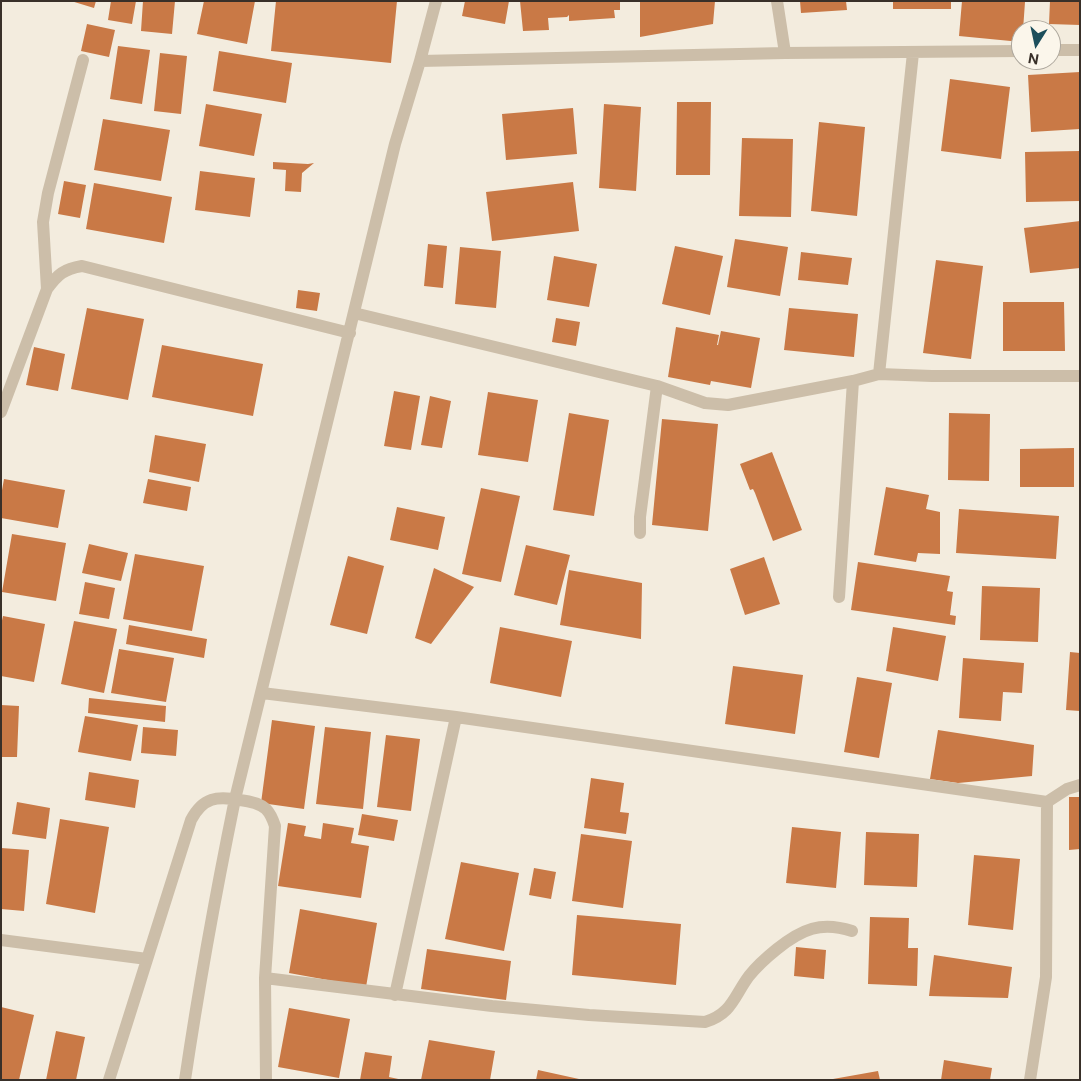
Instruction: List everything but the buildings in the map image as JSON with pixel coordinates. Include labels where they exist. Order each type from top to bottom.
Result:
[{"type":"street","points":[[185,1080],[213,908],[236,799],[395,144],[436,1]]},
{"type":"street","points":[[777,1],[786,53]]},
{"type":"street","points":[[1061,50],[1080,50]]},
{"type":"street","points":[[420,61],[786,53],[1011,51]]},
{"type":"street","points":[[879,374],[913,53]]},
{"type":"street","points":[[47,289],[43,222],[48,192],[83,60]]},
{"type":"street","points":[[1,412],[47,289],[56,276],[70,268],[82,266],[350,332]]},
{"type":"street","points":[[354,313],[657,386],[705,403],[728,405],[853,381],[879,374],[1080,376]]},
{"type":"street","points":[[839,597],[853,381]]},
{"type":"street","points":[[640,534],[640,517],[657,386]]},
{"type":"street","points":[[262,693],[456,717],[1047,802],[1067,789],[1080,784]]},
{"type":"street","points":[[395,995],[456,717]]},
{"type":"street","points":[[109,1080],[188,828],[195,812],[201,805],[209,800],[218,798],[256,803],[265,808],[272,817],[275,826],[265,978],[266,1080]]},
{"type":"street","points":[[1030,1080],[1046,977],[1047,802]]},
{"type":"street","points":[[265,978],[395,995],[589,1015],[705,1022],[722,1015],[761,963],[793,937],[816,927],[840,927],[852,931]]},
{"type":"street","points":[[1,940],[147,959]]}]
